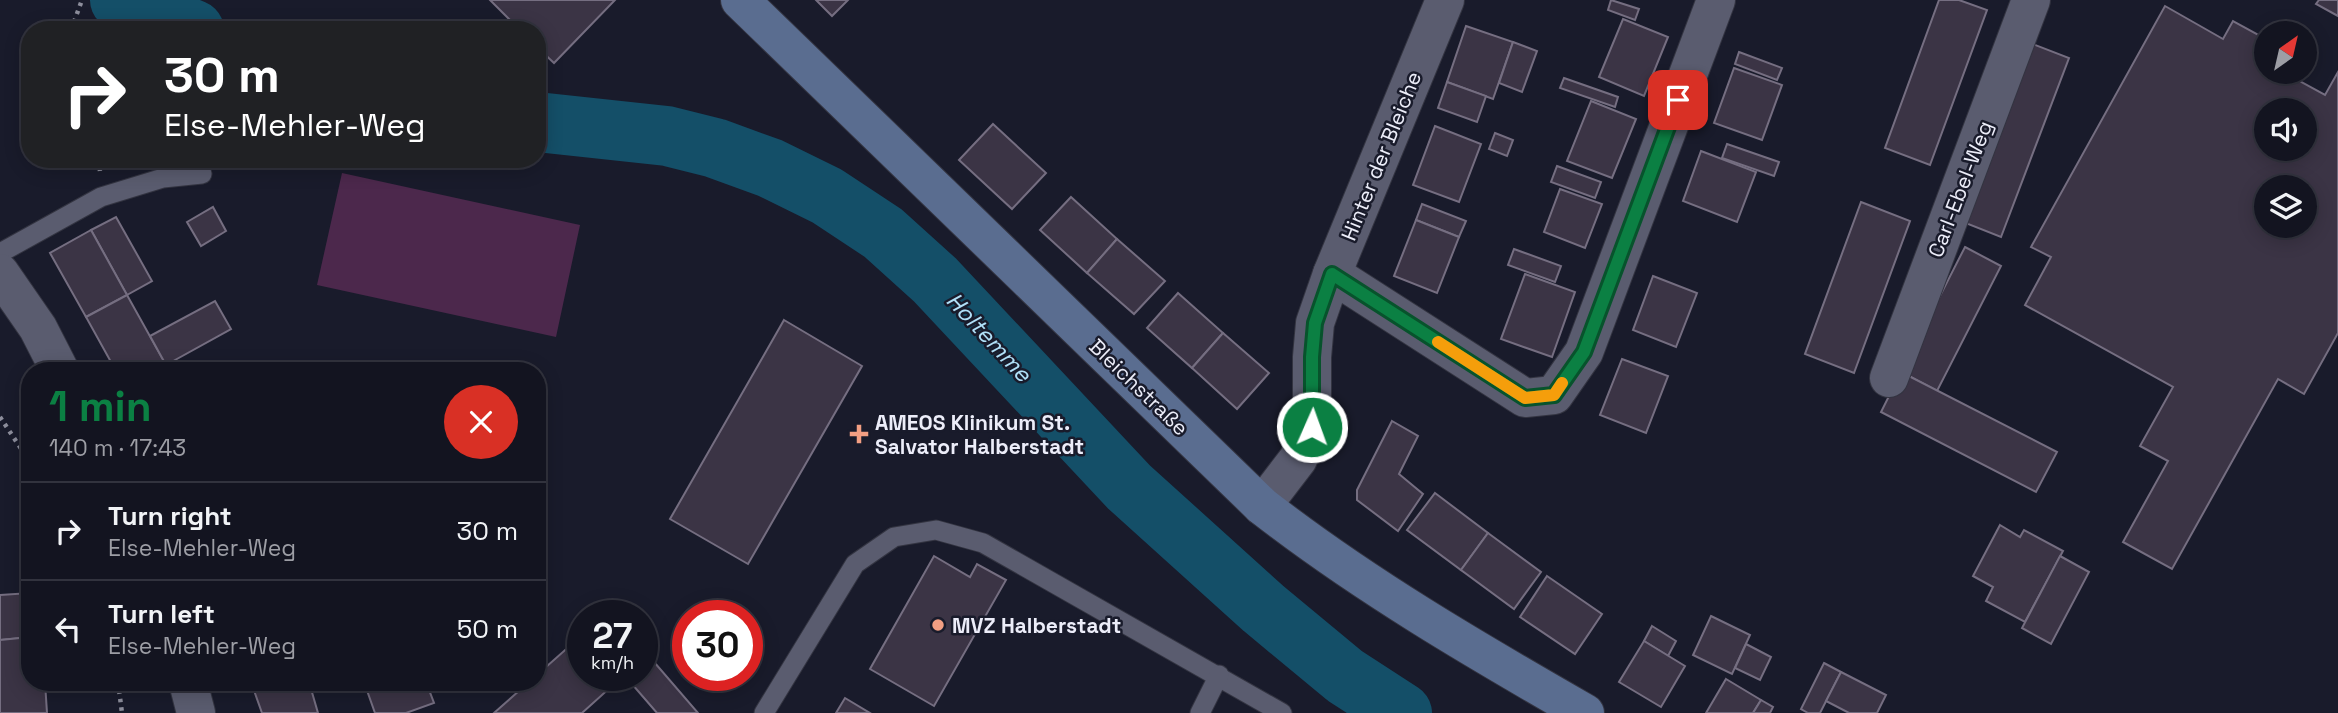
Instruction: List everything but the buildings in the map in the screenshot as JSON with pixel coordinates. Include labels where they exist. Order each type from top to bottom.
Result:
[{"type":"main road","name":"Bleichstraße","points":[[740,0],[1262,506],[1306,541],[1475,648],[1585,713]]},
{"type":"street","name":"Hinter der Bleiche","points":[[1262,506],[1298,459],[1312,427],[1315,323],[1332,274],[1445,0]]},
{"type":"street","points":[[1332,274],[1525,398],[1554,395],[1584,352],[1716,0]]},
{"type":"street","name":"Carl-Ebel-Weg","points":[[1889,378],[2031,0]]},
{"type":"street","points":[[0,274],[38,328],[55,362]]},
{"type":"street","points":[[190,691],[196,713]]},
{"type":"lane","points":[[0,253],[101,197],[163,178],[202,174]]},
{"type":"lane","points":[[764,713],[855,564],[894,537],[936,530],[983,543],[1282,713]]},
{"type":"lane","points":[[1200,713],[1219,675]]},
{"type":"path","points":[[74,21],[82,0]]},
{"type":"path","points":[[0,417],[21,448]]},
{"type":"path","points":[[119,691],[122,713]]},
{"type":"shaded area","points":[[342,173],[580,225],[556,337],[317,285]]},
{"type":"waterway","name":"Holtemme","points":[[120,0],[172,21]]},
{"type":"waterway","name":"Holtemme","points":[[546,123],[667,136],[715,148],[770,168],[827,196],[883,233],[935,280],[1129,487],[1263,608],[1345,676],[1402,713]]},
{"type":"slow traffic","points":[[1438,342],[1525,398],[1554,395],[1562,383]]},
{"type":"place","name":"AMEOS Klinikum St. Salvator Halberstadt","points":[[859,434]]},
{"type":"place","name":"MVZ Halberstadt","points":[[938,625]]},
{"type":"route","points":[[1312,427],[1315,323],[1332,274],[1525,398],[1554,395],[1584,352],[1678,100]]}]
